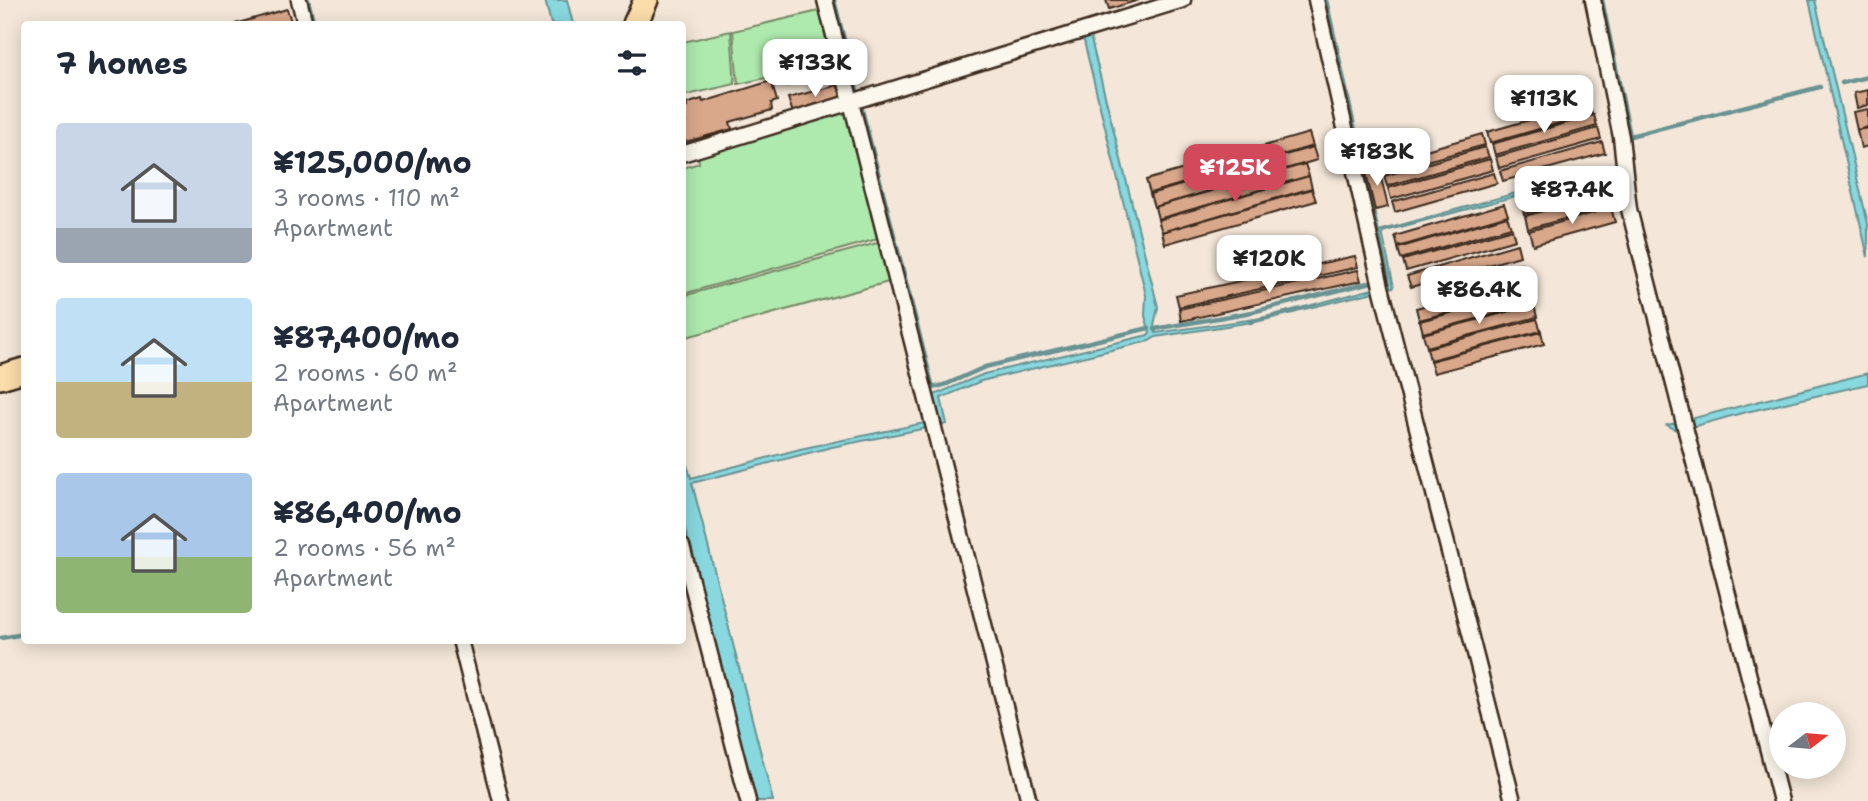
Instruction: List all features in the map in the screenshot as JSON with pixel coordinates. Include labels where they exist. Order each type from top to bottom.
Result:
[{"type":"main road","points":[[636,21],[646,0]]},
{"type":"main road","points":[[0,377],[21,371]]},
{"type":"street","points":[[299,0],[304,21]]},
{"type":"street","points":[[825,0],[1029,801]]},
{"type":"street","points":[[686,153],[1183,0]]},
{"type":"street","points":[[1316,0],[1385,302],[1513,801]]},
{"type":"street","points":[[1593,0],[1621,137],[1629,209],[1782,801]]},
{"type":"street","points":[[686,561],[748,801]]},
{"type":"street","points":[[461,644],[501,801]]},
{"type":"green space","points":[[819,11],[828,46],[779,57],[771,68],[771,77],[738,84],[733,31]]},
{"type":"green space","points":[[731,31],[735,84],[686,95],[686,41]]},
{"type":"green space","points":[[848,110],[881,238],[686,293],[686,167],[699,163],[698,156]]},
{"type":"green space","points":[[881,242],[892,281],[686,337],[686,295]]},
{"type":"water","points":[[545,0],[567,0],[572,21],[550,21]]},
{"type":"water","points":[[1809,0],[1815,0],[1868,224],[1868,257]]},
{"type":"water","points":[[1090,36],[1158,307],[1154,326],[1156,333],[1262,318],[1388,285],[1390,284],[1379,231],[1613,166],[1613,170],[1382,232],[1394,287],[1252,322],[1156,337],[1149,341],[981,381],[941,398],[947,424],[832,447],[692,483],[773,801],[755,801],[686,533],[686,461],[691,478],[800,449],[939,420],[934,395],[984,374],[1148,335],[1150,332],[1145,316],[1146,295],[1083,37]]},
{"type":"water","points":[[1868,373],[1868,384],[1742,413],[1678,431],[1667,425]]},
{"type":"building","points":[[1106,0],[1139,0],[1109,9]]},
{"type":"building","points":[[287,9],[291,21],[245,21]]},
{"type":"building","points":[[826,50],[833,74],[786,86],[779,62]]},
{"type":"building","points":[[771,81],[777,101],[771,103],[772,110],[730,122],[732,129],[686,142],[686,104],[702,99],[703,102]]},
{"type":"building","points":[[838,85],[842,101],[793,113],[788,98]]},
{"type":"building","points":[[1868,90],[1868,105],[1857,108],[1854,93]]},
{"type":"building","points":[[1589,103],[1592,114],[1490,143],[1487,132]]},
{"type":"building","points":[[1868,109],[1868,127],[1857,130],[1853,112]]},
{"type":"building","points":[[1594,115],[1597,126],[1495,155],[1492,144]]},
{"type":"building","points":[[1598,128],[1601,139],[1499,168],[1496,157]]},
{"type":"building","points":[[1868,128],[1868,146],[1861,148],[1857,130]]},
{"type":"building","points":[[1309,133],[1313,146],[1150,193],[1146,180]]},
{"type":"building","points":[[1482,134],[1485,145],[1383,173],[1380,163]]},
{"type":"building","points":[[1602,142],[1605,153],[1503,181],[1500,171]]},
{"type":"building","points":[[1313,147],[1317,160],[1154,207],[1150,194]]},
{"type":"building","points":[[1485,147],[1489,157],[1387,186],[1384,176]]},
{"type":"building","points":[[1490,159],[1493,170],[1391,199],[1388,188]]},
{"type":"building","points":[[1305,164],[1309,176],[1158,219],[1155,207]]},
{"type":"building","points":[[1378,165],[1388,207],[1375,210],[1365,169]]},
{"type":"building","points":[[1494,173],[1497,183],[1395,212],[1392,202]]},
{"type":"building","points":[[1309,176],[1312,188],[1162,232],[1158,220]]},
{"type":"building","points":[[1603,177],[1607,191],[1524,214],[1520,201]]},
{"type":"building","points":[[1312,189],[1316,201],[1165,244],[1162,232]]},
{"type":"building","points":[[1607,193],[1611,206],[1528,229],[1525,216]]},
{"type":"building","points":[[1504,204],[1508,215],[1398,247],[1395,236]]},
{"type":"building","points":[[1611,208],[1615,222],[1533,245],[1529,231]]},
{"type":"building","points":[[1507,216],[1511,227],[1401,259],[1398,248]]},
{"type":"building","points":[[1512,229],[1515,240],[1406,271],[1403,260]]},
{"type":"building","points":[[1517,244],[1520,256],[1411,287],[1407,276]]},
{"type":"building","points":[[1355,256],[1358,267],[1179,307],[1176,295]]},
{"type":"building","points":[[1521,263],[1525,276],[1438,299],[1435,285]]},
{"type":"building","points":[[1358,270],[1361,281],[1181,321],[1179,309]]},
{"type":"building","points":[[1527,279],[1530,291],[1419,320],[1416,308]]},
{"type":"building","points":[[1530,292],[1533,304],[1423,333],[1420,321]]},
{"type":"building","points":[[1534,305],[1537,317],[1427,347],[1423,334]]},
{"type":"building","points":[[1537,319],[1541,331],[1430,360],[1427,348]]},
{"type":"building","points":[[1541,332],[1544,344],[1434,373],[1430,361]]},
{"type":"waterway","points":[[308,0],[313,21]]},
{"type":"waterway","points":[[834,0],[933,388],[985,367],[1149,328]]},
{"type":"waterway","points":[[1155,329],[1252,312],[1388,278],[1326,0]]},
{"type":"waterway","points":[[1602,0],[1630,136],[1820,87]]},
{"type":"waterway","points":[[1842,83],[1868,77]]},
{"type":"waterway","points":[[1250,322],[1296,311]]},
{"type":"waterway","points":[[1,638],[21,635]]}]
